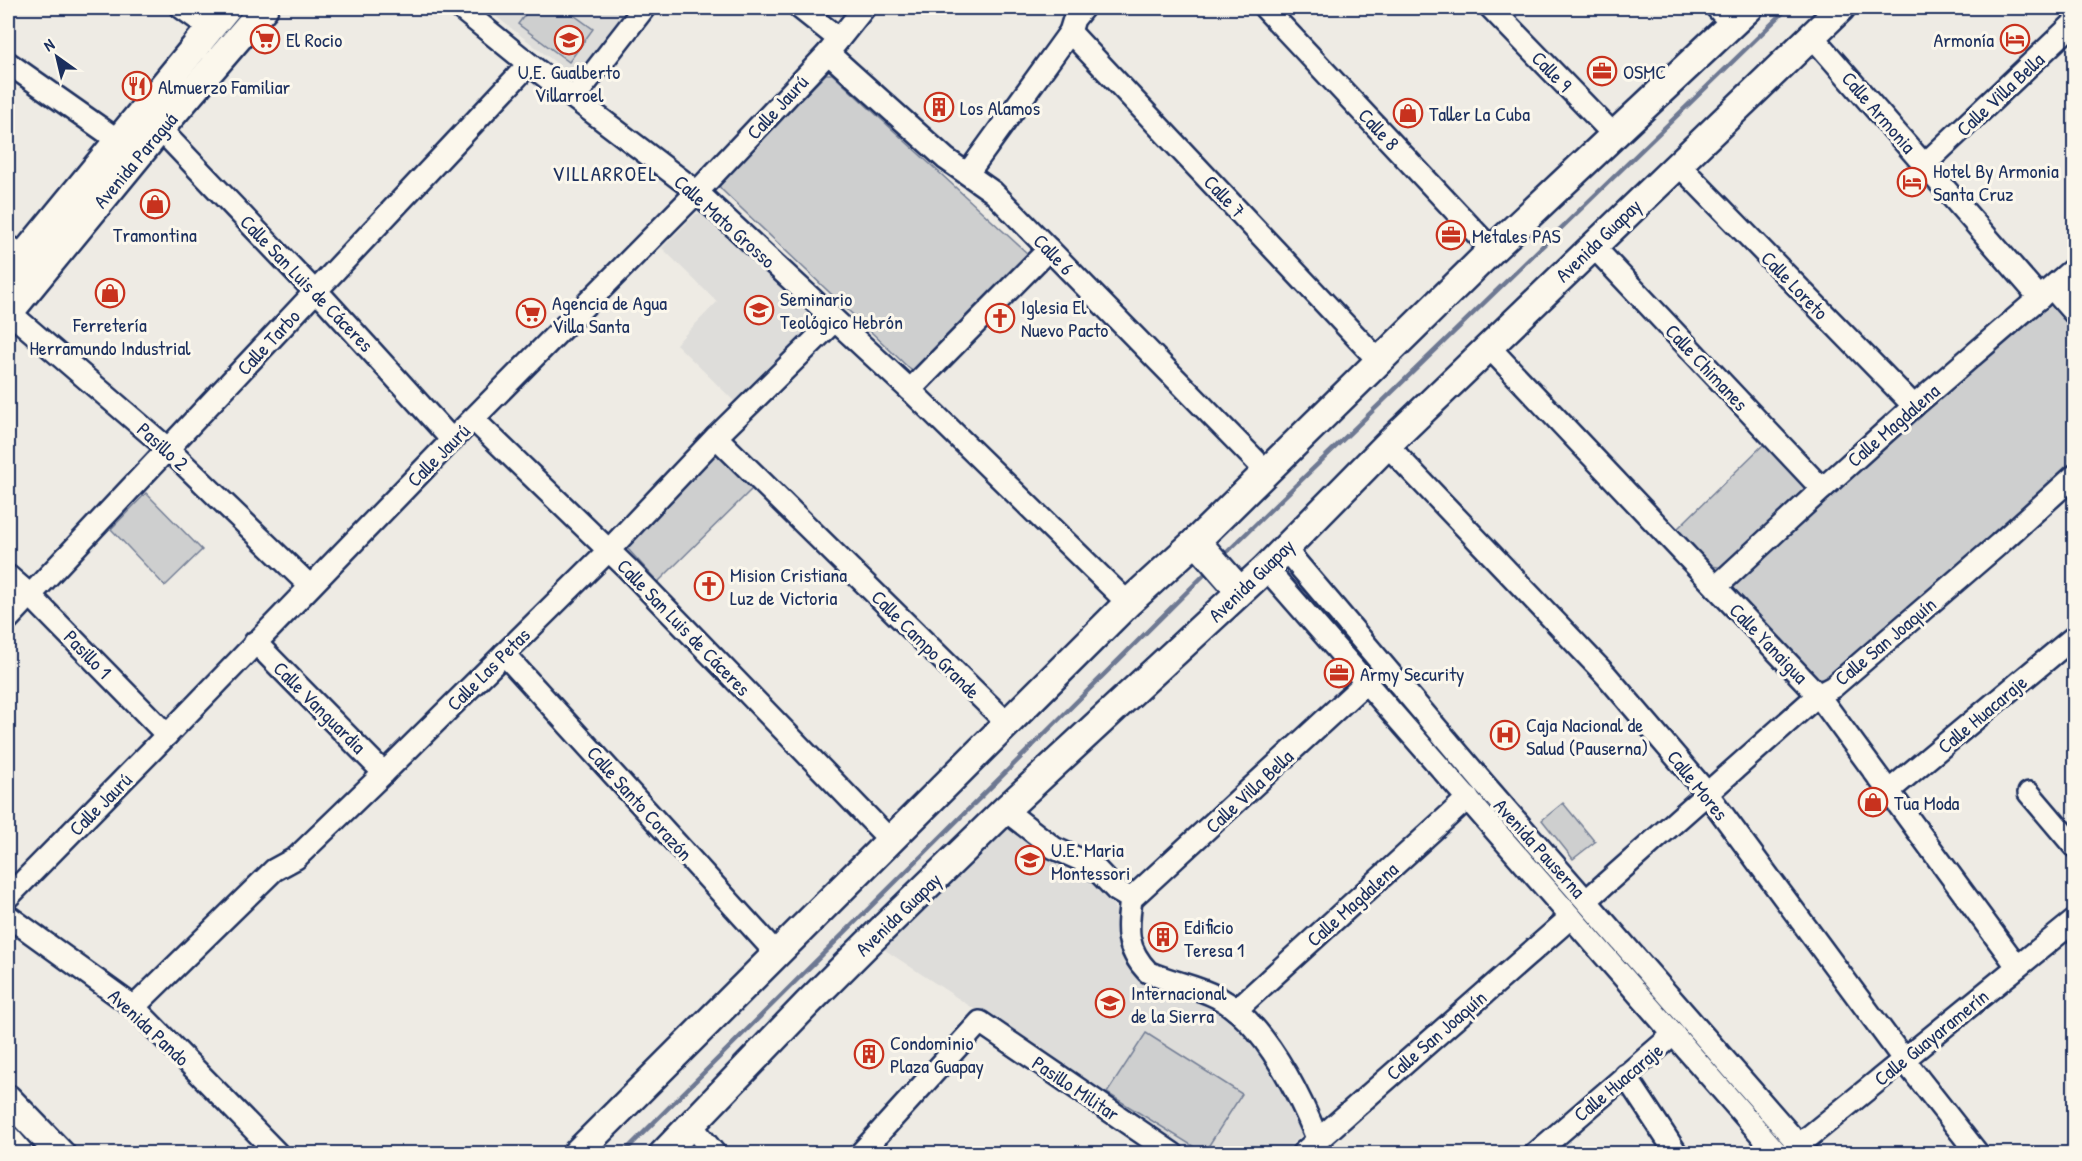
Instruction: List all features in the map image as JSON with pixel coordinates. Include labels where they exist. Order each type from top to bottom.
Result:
[{"type":"main road","name":"Avenida Paraguá","points":[[8,313],[160,129],[264,8]]},
{"type":"main road","name":"Avenida Guapay","points":[[663,1154],[807,1004],[1005,810],[1275,558],[1488,346],[1841,8]]},
{"type":"main road","points":[[576,1154],[1128,603],[1207,554],[1265,471],[1614,135],[1733,13]]},
{"type":"main road","name":"Avenida Paraguá","points":[[13,259],[119,141],[219,18]]},
{"type":"main road","points":[[1207,554],[1240,591]]},
{"type":"main road","points":[[8,1099],[62,1154]]},
{"type":"main road","points":[[8,1140],[20,1154]]},
{"type":"street","points":[[182,8],[219,18]]},
{"type":"street","name":"Calle Mato Grosso","points":[[460,8],[529,64],[697,192],[910,390],[1128,603]]},
{"type":"street","points":[[574,98],[644,8]]},
{"type":"street","name":"Calle 6","points":[[800,8],[834,46],[946,159],[993,192],[1265,471]]},
{"type":"street","name":"Calle Jaurú","points":[[8,897],[452,440],[697,192],[834,46],[864,8]]},
{"type":"street","points":[[968,173],[1070,32],[1074,19],[1083,8]]},
{"type":"street","name":"Calle 8","points":[[1265,8],[1492,250]]},
{"type":"street","name":"Calle 9","points":[[1491,8],[1614,135]]},
{"type":"street","name":"Calle Villa Bella","points":[[1925,164],[2074,23]]},
{"type":"street","name":"Calle 7","points":[[1070,32],[1379,361]]},
{"type":"street","name":"Calle Armonia","points":[[1812,36],[1925,164],[2046,293],[2074,313]]},
{"type":"street","points":[[8,63],[119,141]]},
{"type":"street","name":"Calle Tarbo","points":[[8,619],[529,64]]},
{"type":"street","name":"Calle San Luis de Cáceres","points":[[160,129],[325,300],[452,440]]},
{"type":"street","name":"Calle Loreto","points":[[1677,163],[1914,406]]},
{"type":"street","name":"Calle Chimanes","points":[[1593,246],[1822,489]]},
{"type":"street","points":[[910,390],[1049,249]]},
{"type":"street","name":"Calle Magdalena","points":[[1716,587],[1914,406],[2074,268]]},
{"type":"street","name":"Pasillo 2","points":[[8,313],[168,449],[310,586]]},
{"type":"street","name":"Calle Las Petas","points":[[134,1007],[274,870],[296,858],[384,772],[609,550],[716,437],[834,321]]},
{"type":"street","name":"Calle Yanaigua","points":[[1488,346],[1818,695],[1890,790],[2017,966]]},
{"type":"street","name":"Calle San Luis de Cáceres","points":[[473,419],[609,550],[890,840]]},
{"type":"street","name":"Calle Campo Grande","points":[[716,437],[1008,724]]},
{"type":"street","name":"Calle Mores","points":[[1387,445],[1606,675],[1706,792],[1904,1060],[1978,1154]]},
{"type":"street","name":"Calle San Joaquín","points":[[1587,900],[1706,792],[1818,695],[1833,687],[2074,476]]},
{"type":"street","name":"Avenida Pauserna","points":[[1275,558],[1366,682],[1778,1154]]},
{"type":"street","name":"Avenida Pauserna","points":[[1275,558],[1434,725],[1587,900],[1794,1149]]},
{"type":"street","name":"Pasillo 1","points":[[8,576],[30,595],[167,735]]},
{"type":"street","name":"Calle Huacaraje","points":[[1890,790],[2074,637]]},
{"type":"street","name":"Calle Vanguardia","points":[[255,642],[384,772]]},
{"type":"street","name":"Calle Santo Corazón","points":[[504,654],[776,953]]},
{"type":"street","name":"Calle Villa Bella","points":[[1131,899],[1366,682]]},
{"type":"street","points":[[1417,740],[1434,725]]},
{"type":"street","points":[[2029,793],[2074,846]]},
{"type":"street","name":"Calle Magdalena","points":[[1236,1010],[1467,798]]},
{"type":"street","points":[[1005,810],[1054,848],[1092,865],[1116,890],[1131,899],[1128,936],[1132,951],[1140,963],[1148,972],[1217,997],[1236,1010],[1263,1040],[1291,1081],[1317,1138]]},
{"type":"street","name":"Avenida Pando","points":[[8,916],[134,1007],[278,1154]]},
{"type":"street","name":"Calle San Joaquín","points":[[1302,1154],[1317,1138],[1571,917]]},
{"type":"street","name":"Calle Guayaramerín","points":[[1794,1149],[2074,921]]},
{"type":"street","points":[[1603,953],[1620,939]]},
{"type":"street","name":"Pasillo Militar","points":[[860,1154],[980,1022],[1173,1154]]},
{"type":"street","name":"Calle Huacaraje","points":[[1535,1154],[1674,1034]]},
{"type":"street","points":[[1624,1075],[1677,1154]]},
{"type":"street","points":[[691,1125],[715,1154]]},
{"type":"shaded area","name":"U.E. Gualberto Villarroel","points":[[485,8],[631,8],[635,11],[580,76],[573,76]]},
{"type":"shaded area","points":[[530,8],[564,8],[593,29],[569,62],[518,24]]},
{"type":"shaded area","points":[[826,74],[832,74],[1028,254],[1027,260],[917,372],[912,371],[719,185]]},
{"type":"shaded area","name":"Seminario Teológico Hebrón","points":[[708,212],[817,319],[735,402],[676,344],[717,302],[662,248],[696,214]]},
{"type":"shaded area","points":[[2053,303],[2074,322],[2074,469],[1830,679],[1815,680],[1733,588],[1736,576],[2043,307]]},
{"type":"shaded area","points":[[1768,440],[1806,481],[1806,493],[1723,568],[1712,566],[1677,529]]},
{"type":"shaded area","points":[[716,452],[722,454],[755,486],[658,582],[627,548],[626,542]]},
{"type":"shaded area","points":[[146,493],[202,550],[165,586],[111,529]]},
{"type":"shaded area","points":[[1563,803],[1595,842],[1573,859],[1542,820]]},
{"type":"shaded area","points":[[1003,824],[1050,859],[1077,868],[1098,880],[1110,896],[1117,915],[1117,933],[1125,955],[1145,980],[1156,987],[1183,993],[1201,1002],[1218,1011],[1238,1027],[1269,1065],[1308,1129],[1283,1153],[1192,1153],[882,948]]},
{"type":"shaded area","points":[[1146,1033],[1242,1094],[1204,1153],[1107,1093]]},
{"type":"waterway","points":[[1222,557],[1788,8]]},
{"type":"waterway","points":[[622,1154],[1210,569]]},
{"type":"place","name":"El Rocio","points":[[265,39]]},
{"type":"place","name":"Armonía","points":[[2015,39]]},
{"type":"place","name":"U.E. Gualberto Villarroel","points":[[569,40]]},
{"type":"place","name":"OSMC","points":[[1602,71]]},
{"type":"place","name":"Almuerzo Familiar","points":[[137,86]]},
{"type":"place","name":"Los Alamos","points":[[939,107]]},
{"type":"place","name":"Taller La Cuba","points":[[1408,113]]},
{"type":"place","name":"Hotel By Armonia Santa Cruz","points":[[1912,182]]},
{"type":"place","name":"Tramontina","points":[[155,204]]},
{"type":"place","name":"Metales PAS","points":[[1451,235]]},
{"type":"place","name":"Ferretería Herramundo Industrial","points":[[110,293]]},
{"type":"place","name":"Seminario Teológico Hebrón","points":[[759,310]]},
{"type":"place","name":"Agencia de Agua Villa Santa","points":[[531,313]]},
{"type":"place","name":"Iglesia El Nuevo Pacto","points":[[1000,318]]},
{"type":"place","name":"Mision Cristiana Luz de Victoria","points":[[709,586]]},
{"type":"place","name":"Army Security","points":[[1339,673]]},
{"type":"place","name":"Caja Nacional de Salud (Pauserna)","points":[[1505,735]]},
{"type":"place","name":"Tua Moda","points":[[1873,802]]},
{"type":"place","name":"U.E. Maria Montessori","points":[[1030,860]]},
{"type":"place","name":"Edificio Teresa 1","points":[[1163,937]]},
{"type":"place","name":"Internacional de la Sierra","points":[[1110,1003]]},
{"type":"place","name":"Condominio Plaza Guapay","points":[[869,1054]]},
{"type":"district","name":"VILLARROEL","points":[[605,173]]}]
